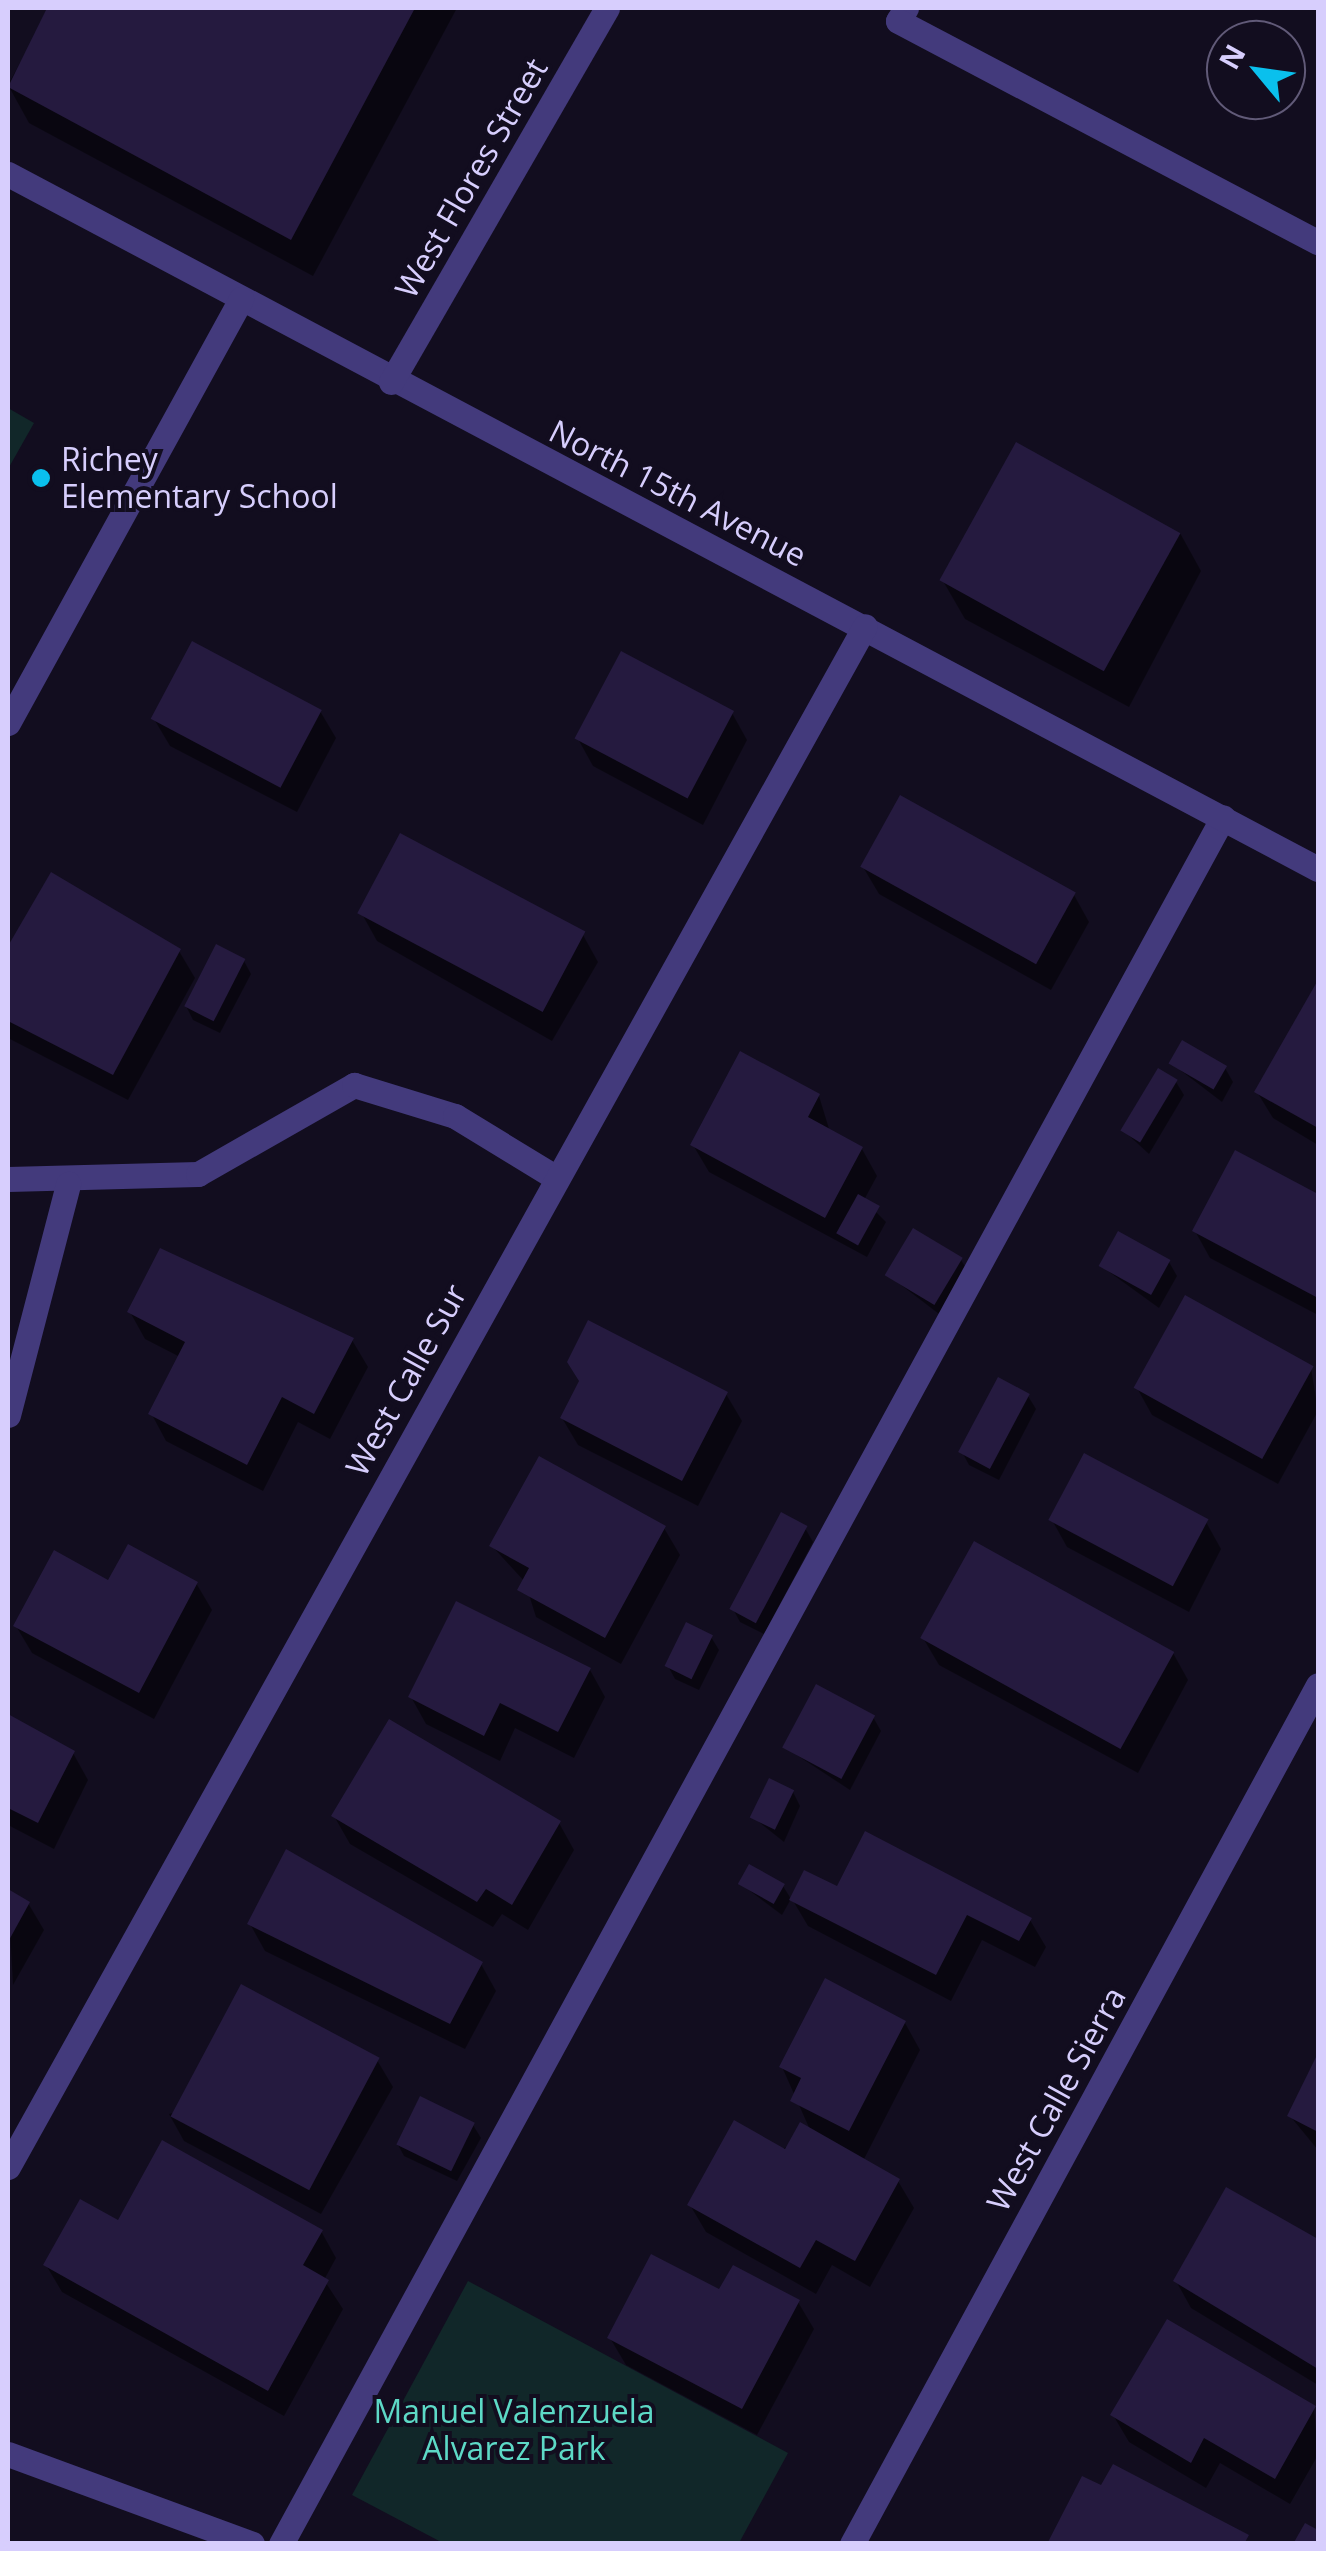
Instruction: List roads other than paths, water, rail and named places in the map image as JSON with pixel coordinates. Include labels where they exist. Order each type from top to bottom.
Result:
[{"type":"street","name":"West Flores Street","points":[[391,382],[607,8]]},
{"type":"street","points":[[906,8],[898,20],[1318,242]]},
{"type":"street","name":"North 15th Avenue","points":[[8,174],[391,382],[865,626],[1318,869]]},
{"type":"street","points":[[8,723],[241,299]]},
{"type":"street","name":"West Calle Sur","points":[[8,2167],[865,626]]},
{"type":"street","points":[[282,2544],[1223,817]]},
{"type":"street","points":[[8,1180],[68,1184],[198,1174],[354,1084],[455,1116],[556,1177]]},
{"type":"street","points":[[8,1416],[68,1184]]},
{"type":"street","name":"West Calle Sierra","points":[[852,2544],[1318,1685]]},
{"type":"street","points":[[8,2454],[252,2544]]},
{"type":"place","name":"Richey Elementary School","points":[[41,478]]},
{"type":"park label","name":"Manuel Valenzuela Alvarez Park","points":[[514,2430]]}]
